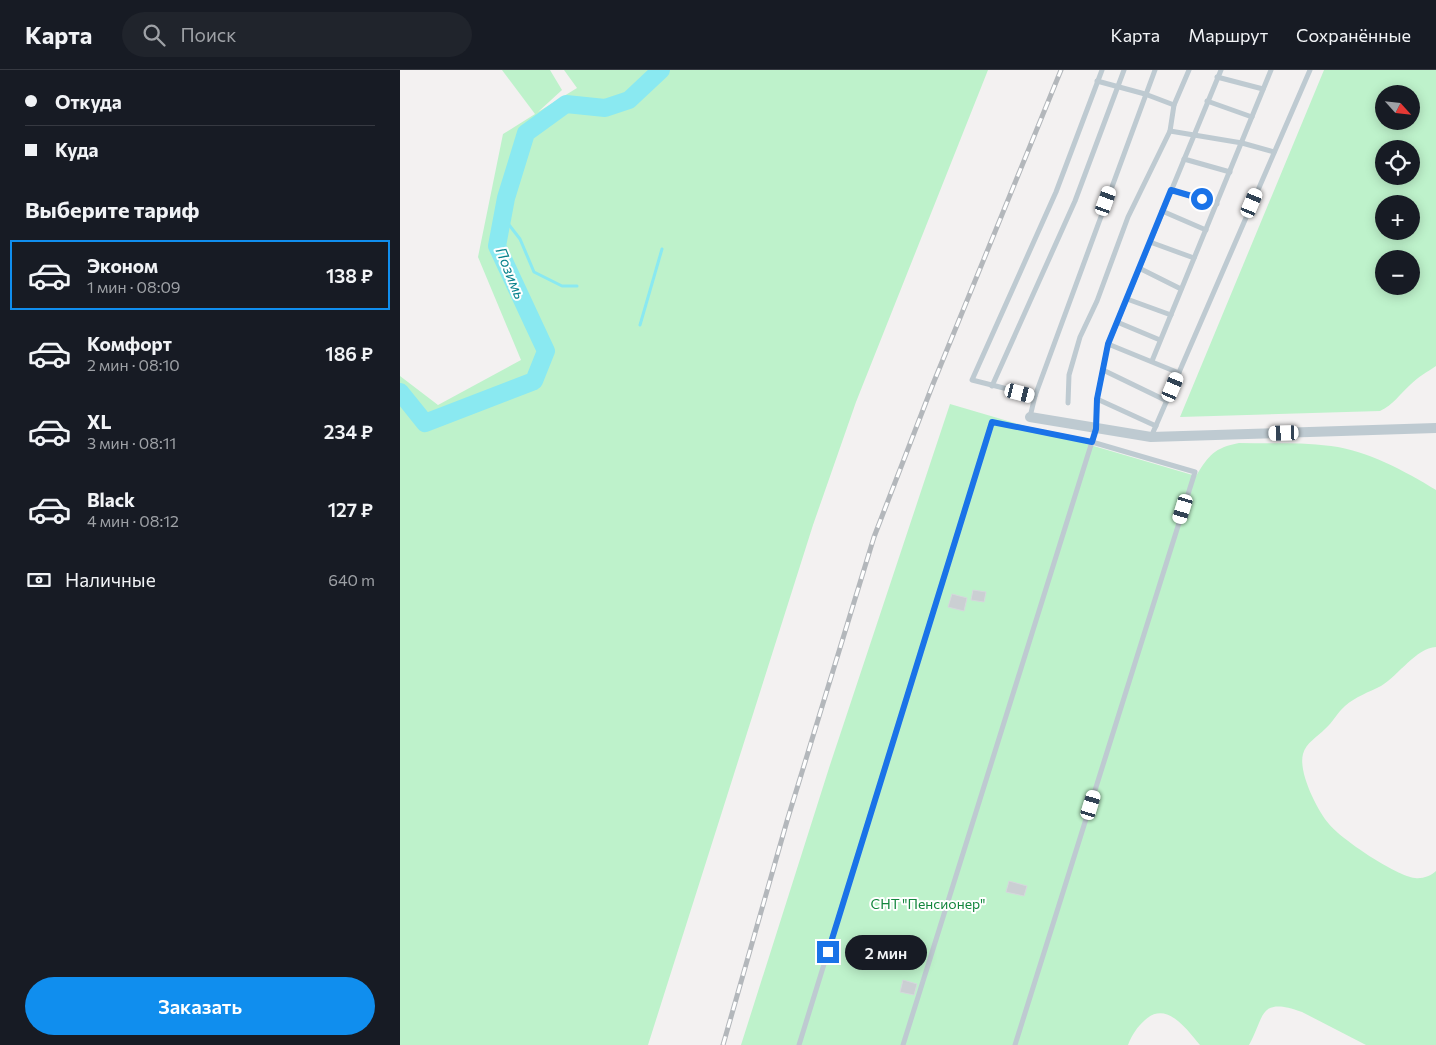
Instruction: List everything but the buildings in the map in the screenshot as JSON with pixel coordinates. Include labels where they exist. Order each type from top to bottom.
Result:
[{"type":"street","points":[[1030,417],[1151,437],[1436,428]]},
{"type":"lane","points":[[1034,396],[972,380],[1056,192],[1102,70]]},
{"type":"lane","points":[[992,386],[1075,201],[1124,70]]},
{"type":"lane","points":[[1030,417],[1034,396],[1155,70]]},
{"type":"lane","points":[[1068,403],[1069,375],[1080,337],[1097,300],[1128,217],[1170,131],[1174,105],[1189,70]]},
{"type":"lane","points":[[903,1045],[1096,429],[1097,399],[1108,344],[1220,70]]},
{"type":"lane","points":[[1152,361],[1271,70]]},
{"type":"lane","points":[[1151,437],[1310,70]]},
{"type":"lane","points":[[1217,77],[1263,89]]},
{"type":"lane","points":[[1097,81],[1145,94],[1174,105]]},
{"type":"lane","points":[[1207,101],[1252,117]]},
{"type":"lane","points":[[1170,131],[1242,143],[1274,152]]},
{"type":"lane","points":[[1184,158],[1230,172]]},
{"type":"lane","points":[[1171,190],[1216,204]]},
{"type":"lane","points":[[1162,211],[1206,230]]},
{"type":"lane","points":[[1150,242],[1194,258]]},
{"type":"lane","points":[[1139,268],[1181,289]]},
{"type":"lane","points":[[1127,299],[1170,315]]},
{"type":"lane","points":[[1117,322],[1160,340]]},
{"type":"lane","points":[[1108,344],[1179,373]]},
{"type":"lane","points":[[1103,370],[1167,401]]},
{"type":"lane","points":[[1097,399],[1156,426]]},
{"type":"lane","points":[[799,1045],[992,422],[1092,442],[1195,472],[1015,1045]]},
{"type":"green space","points":[[502,70],[550,70],[562,90],[538,112],[577,88],[564,70],[988,70],[856,402],[813,525],[648,1045],[400,1045],[400,376],[438,405],[521,360],[478,257],[503,134],[535,114]]},
{"type":"green space","points":[[1324,70],[1436,70],[1436,366],[1406,388],[1393,403],[1380,411],[1180,417]]},
{"type":"green space","name":"СНТ \"Пенсионер\"","points":[[950,404],[1196,476],[1213,454],[1231,445],[1239,443],[1308,444],[1331,446],[1359,452],[1399,469],[1436,490],[1436,647],[1422,652],[1381,686],[1358,697],[1345,706],[1328,726],[1312,740],[1303,754],[1302,762],[1306,780],[1319,810],[1335,831],[1369,856],[1406,876],[1421,878],[1429,876],[1436,871],[1436,1045],[1366,1045],[1302,1012],[1277,1006],[1265,1012],[1249,1045],[1200,1045],[1176,1019],[1161,1013],[1145,1020],[1135,1031],[1128,1045],[741,1045],[829,768]]},
{"type":"waterway","name":"Позимь","points":[[400,392],[425,423],[534,381],[546,351],[497,246],[506,198],[526,133],[566,104],[605,108],[629,100],[661,70]]},
{"type":"waterway","points":[[503,217],[520,239],[534,272],[562,286],[577,286]]},
{"type":"waterway","points":[[640,325],[662,249]]},
{"type":"railway","points":[[723,1045],[787,821],[874,537],[933,384],[1061,70]]},
{"type":"route","points":[[828,952],[992,422],[1092,442],[1096,429],[1097,399],[1108,344],[1171,190],[1202,199]]}]
